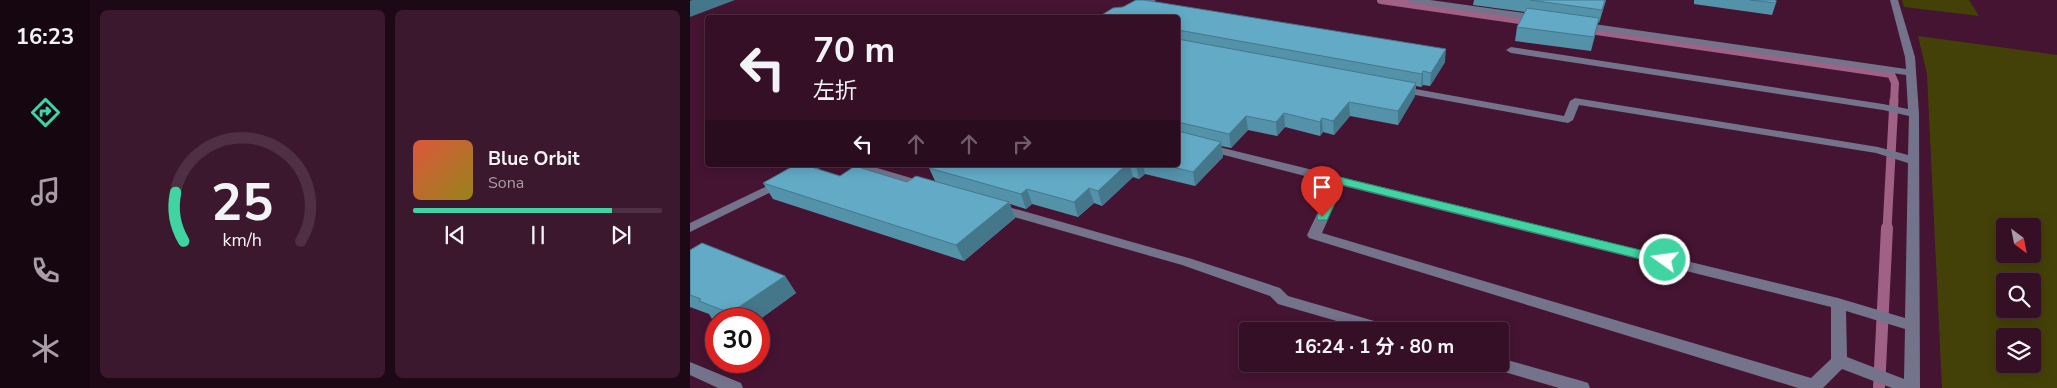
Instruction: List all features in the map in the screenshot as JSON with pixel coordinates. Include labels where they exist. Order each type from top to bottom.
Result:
[{"type":"street","points":[[1123,15],[1152,0]]},
{"type":"street","points":[[1412,0],[1546,20]]},
{"type":"street","points":[[1839,361],[1905,386],[1912,73],[1894,0]]},
{"type":"street","points":[[1566,22],[1912,73]]},
{"type":"street","points":[[1511,50],[1883,106],[1910,113]]},
{"type":"street","points":[[1392,88],[1568,120],[1575,101],[1878,150],[1909,160]]},
{"type":"street","points":[[1180,140],[1838,303],[1906,324]]},
{"type":"street","points":[[690,228],[816,167]]},
{"type":"street","points":[[861,167],[939,190]]},
{"type":"street","points":[[1339,180],[1314,235],[1814,386],[1839,361],[1838,303]]},
{"type":"street","points":[[986,204],[1187,262],[1274,292],[1283,300],[1359,322]]},
{"type":"street","points":[[1509,367],[1582,388]]},
{"type":"street","points":[[690,368],[735,388]]},
{"type":"shaded area","points":[[1902,0],[1969,0],[1979,16],[1904,7]]},
{"type":"shaded area","points":[[1918,36],[2057,55],[2057,388],[1942,388],[1927,74]]},
{"type":"building","points":[[1136,0],[1144,0],[1446,49],[1431,73],[1423,71],[1422,74],[1180,30],[1180,15],[1102,15],[1113,8],[1123,7]]},
{"type":"building","points":[[1530,0],[1605,0],[1602,10]]},
{"type":"building","points":[[1750,0],[1776,0],[1776,3]]},
{"type":"building","points":[[1527,8],[1599,18],[1594,37],[1517,27]]},
{"type":"building","points":[[1180,39],[1416,83],[1398,111],[1349,102],[1333,121],[1322,118],[1320,122],[1284,113],[1276,122],[1246,116],[1229,134],[1180,122]]},
{"type":"building","points":[[1180,132],[1221,142],[1193,172],[1172,167],[1180,167]]},
{"type":"building","points":[[791,167],[811,167],[840,176],[854,167],[858,167],[907,182],[916,176],[1009,202],[956,245],[763,183]]},
{"type":"building","points":[[1124,167],[1098,191],[1089,188],[1074,202],[1027,189],[1021,194],[929,168]]},
{"type":"building","points":[[702,243],[785,276],[737,308],[717,308],[699,301],[701,299],[690,295],[690,250]]},
{"type":"waterway","points":[[1381,0],[1534,22]]},
{"type":"waterway","points":[[1583,29],[1891,74],[1895,83],[1894,102]]},
{"type":"waterway","points":[[1887,229],[1894,100]]},
{"type":"waterway","points":[[1879,388],[1887,228]]},
{"type":"route","points":[[1322,217],[1339,180],[1665,260]]}]
